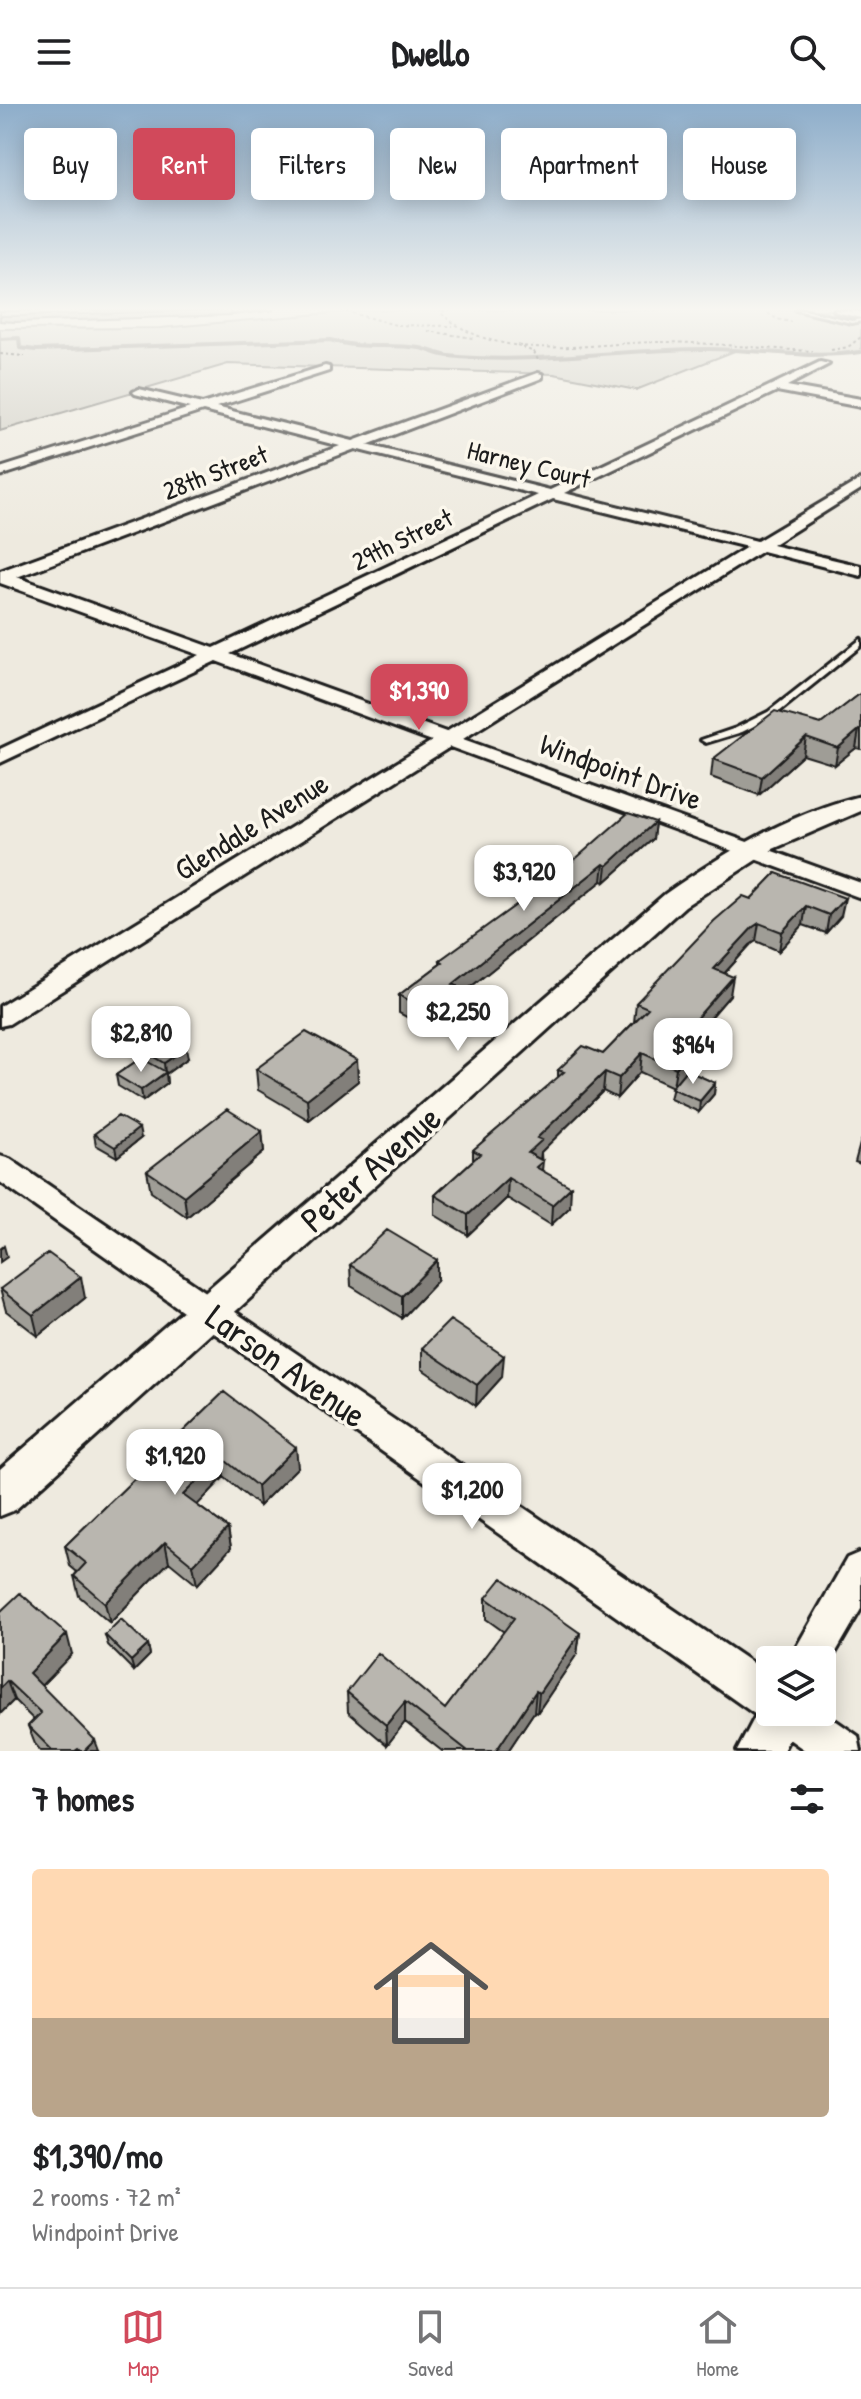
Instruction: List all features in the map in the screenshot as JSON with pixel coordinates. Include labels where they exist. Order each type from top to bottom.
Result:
[{"type":"street","points":[[0,472],[268,387]]},
{"type":"street","name":"28th Street","points":[[1,577],[509,387]]},
{"type":"street","points":[[776,387],[861,403]]},
{"type":"street","name":"29th Street","points":[[0,757],[776,387]]},
{"type":"street","name":"Harney Court","points":[[139,392],[861,571]]},
{"type":"street","name":"Glendale Avenue","points":[[0,1018],[861,483]]},
{"type":"street","name":"Windpoint Drive","points":[[1,577],[861,891]]},
{"type":"street","name":"Peter Avenue","points":[[0,1496],[656,915],[748,849],[861,803]]},
{"type":"street","name":"Larson Avenue","points":[[0,1167],[756,1690]]},
{"type":"street","points":[[818,1646],[861,1571]]},
{"type":"street","points":[[759,1751],[773,1726]]},
{"type":"street","points":[[807,1726],[843,1751]]},
{"type":"lane","points":[[706,740],[739,730],[771,714],[861,642]]},
{"type":"shaded area","points":[[0,387],[150,387],[0,431]]},
{"type":"building","points":[[861,693],[861,731],[838,748],[806,737],[762,777],[713,759],[775,711],[821,724]]},
{"type":"building","points":[[628,813],[655,822],[607,866],[604,864],[453,984],[457,986],[427,1010],[399,995],[443,962],[440,960],[556,876]]},
{"type":"building","points":[[776,873],[845,898],[829,915],[806,906],[782,932],[759,923],[753,927],[714,969],[733,977],[692,1023],[708,1029],[676,1068],[642,1053],[619,1078],[605,1072],[537,1138],[542,1140],[528,1153],[543,1161],[536,1167],[571,1187],[552,1205],[508,1178],[468,1215],[435,1195],[480,1154],[473,1150],[564,1072],[558,1070],[583,1046],[603,1054],[648,1008],[636,1003],[714,921],[743,896],[751,899]]},
{"type":"building","points":[[306,1032],[357,1060],[307,1099],[256,1069]]},
{"type":"building","points":[[161,1033],[186,1048],[164,1063],[139,1048]]},
{"type":"building","points":[[141,1058],[166,1072],[141,1090],[116,1075]]},
{"type":"building","points":[[686,1070],[715,1083],[700,1101],[671,1088]]},
{"type":"building","points":[[227,1109],[262,1131],[184,1196],[147,1171]]},
{"type":"building","points":[[118,1116],[139,1128],[115,1147],[94,1134]]},
{"type":"building","points":[[387,1230],[437,1260],[402,1296],[350,1265]]},
{"type":"building","points":[[48,1253],[81,1277],[33,1315],[0,1289]]},
{"type":"building","points":[[450,1320],[504,1356],[477,1385],[422,1348]]},
{"type":"building","points":[[224,1392],[296,1447],[257,1486],[221,1457],[183,1495],[228,1528],[193,1565],[165,1542],[105,1603],[74,1576],[86,1563],[65,1546]]},
{"type":"building","points":[[502,1578],[580,1633],[496,1751],[468,1751],[405,1702],[386,1725],[347,1692],[378,1653],[445,1709],[514,1618],[486,1598]]},
{"type":"building","points":[[20,1593],[67,1634],[29,1673],[95,1740],[84,1751],[53,1751],[28,1726],[41,1713],[7,1681],[0,1688],[0,1612]]},
{"type":"building","points":[[121,1619],[148,1645],[131,1661],[105,1635]]}]
